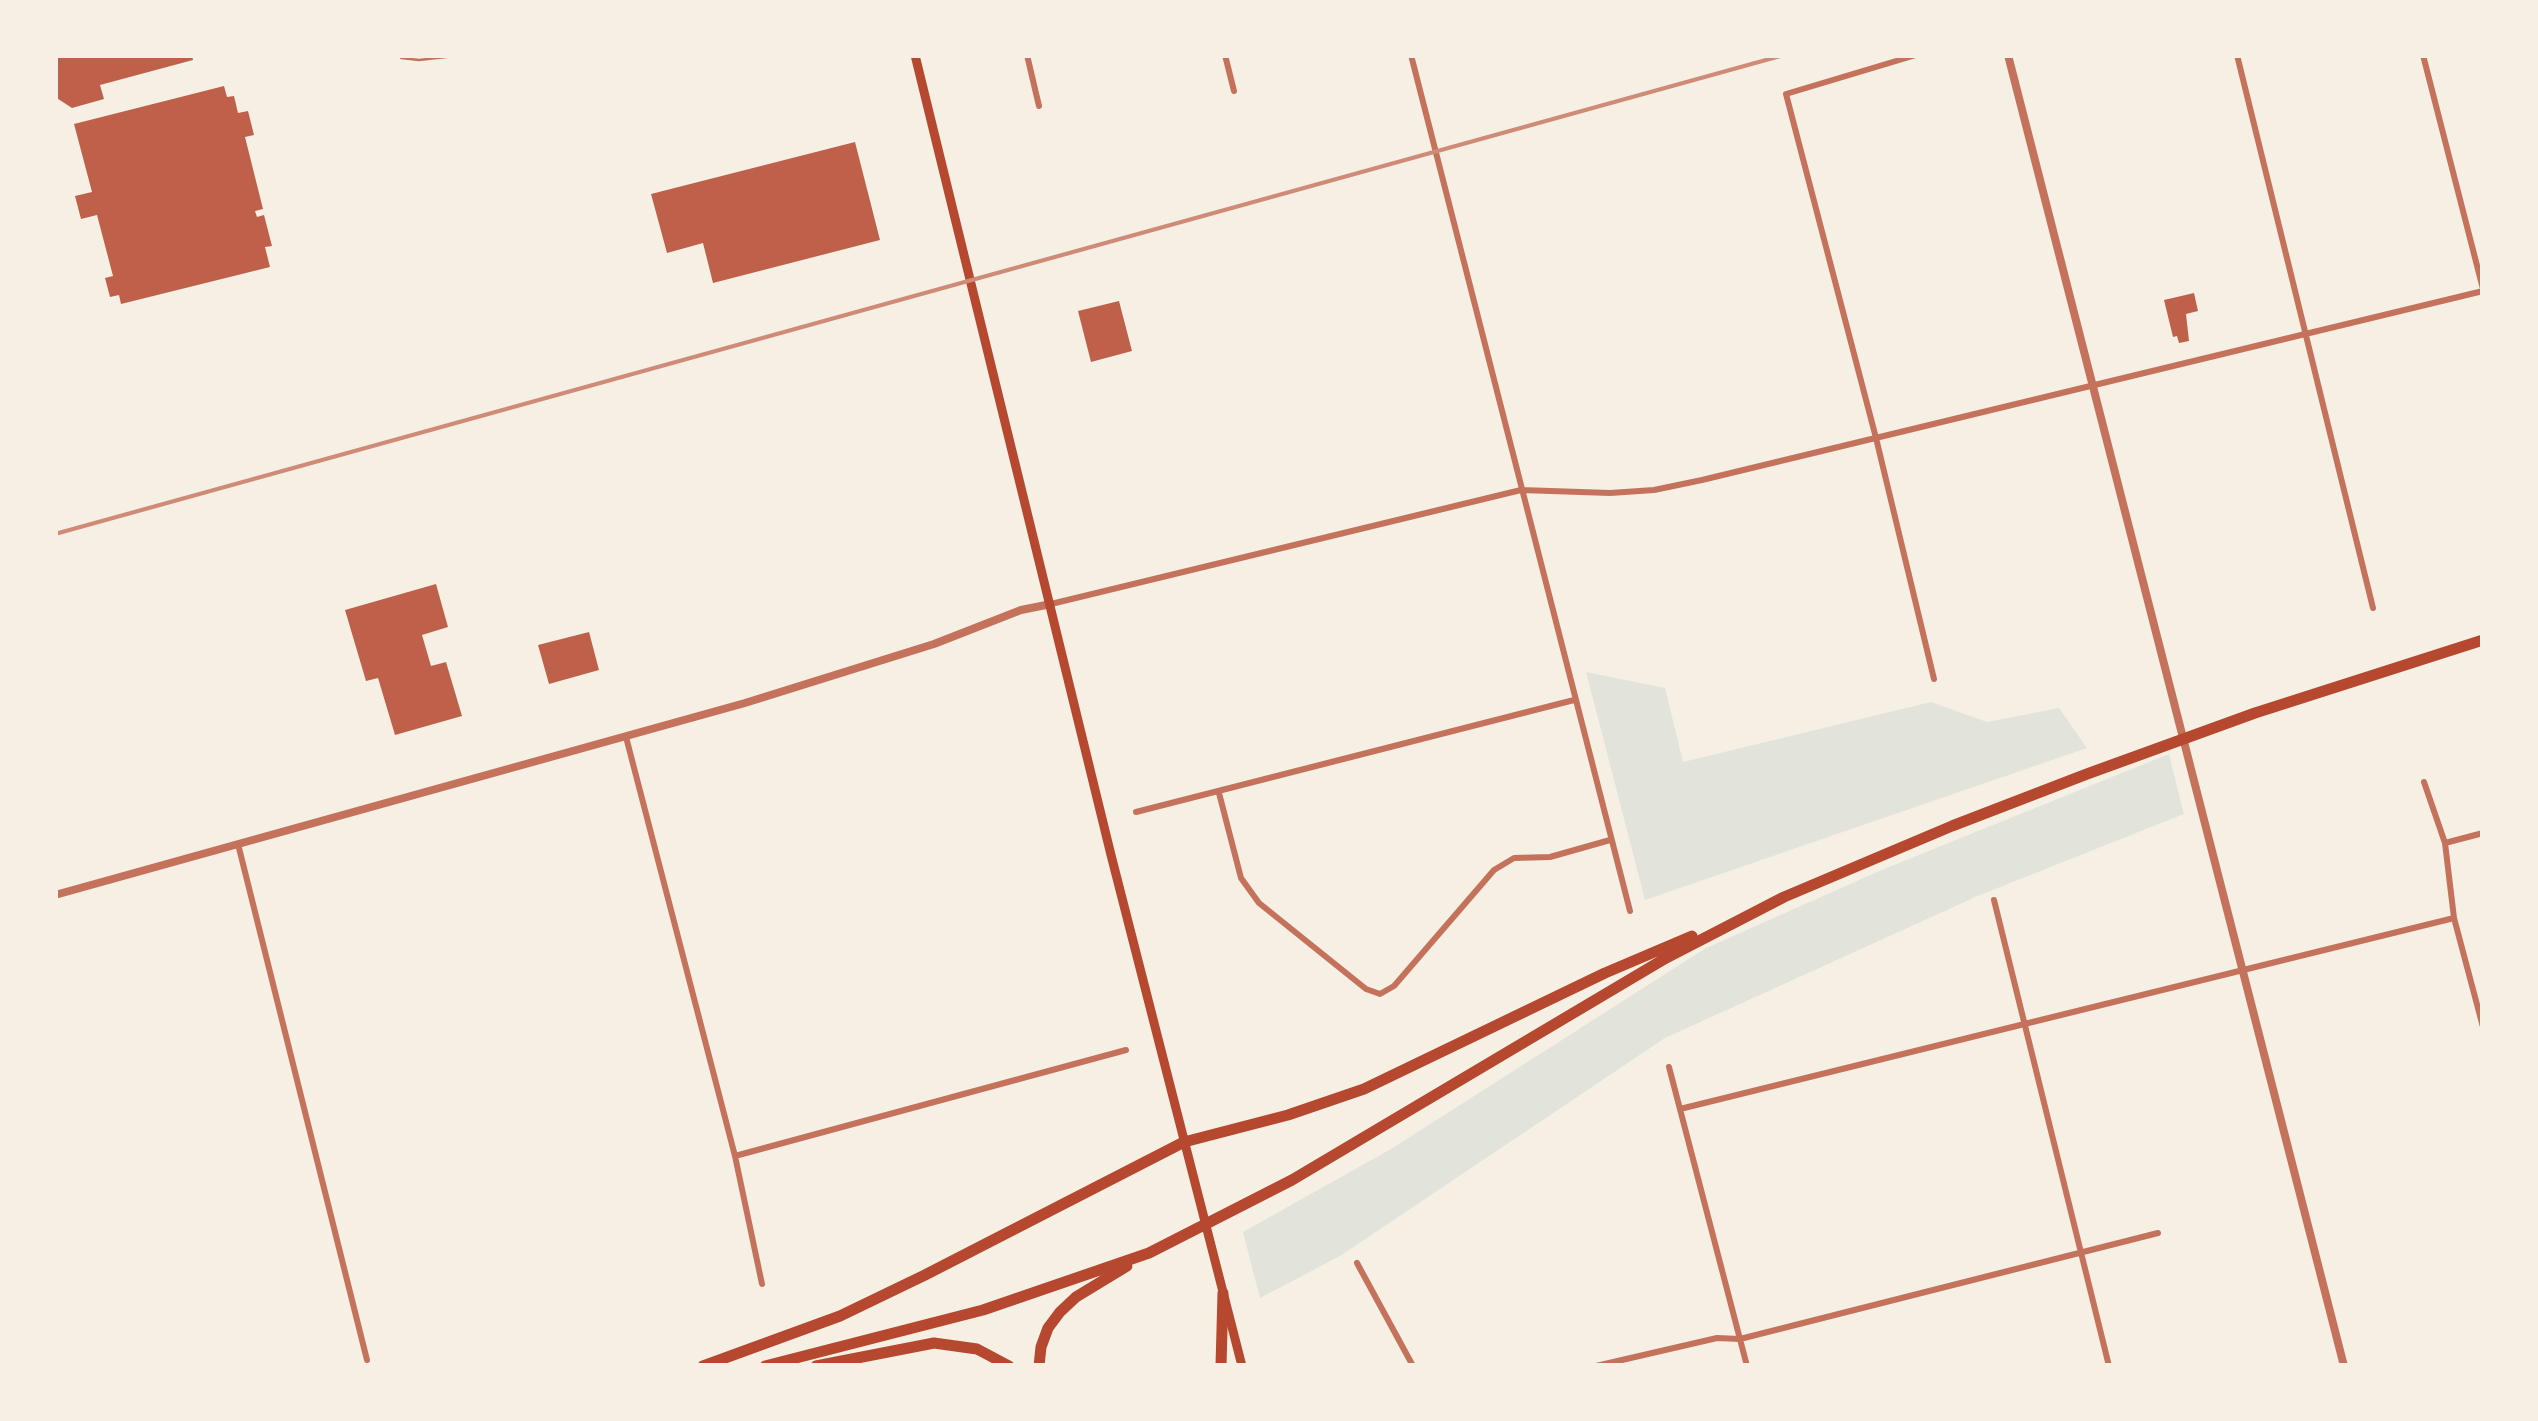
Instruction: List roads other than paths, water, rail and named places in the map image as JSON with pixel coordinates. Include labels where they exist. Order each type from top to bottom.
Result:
[{"type":"highway","points":[[703,1366],[840,1316],[1184,1142],[1364,1089],[1604,973],[1952,826],[2273,707],[2483,640]]},
{"type":"highway","points":[[1039,1366],[1048,1328],[1060,1312],[1095,1284],[1292,1180],[1666,958],[1784,898]]},
{"type":"highway","points":[[764,1366],[982,1310],[1150,1253]]},
{"type":"highway","points":[[1221,1366],[1223,1294]]},
{"type":"highway","points":[[816,1366],[934,1343],[964,1345],[1009,1366]]},
{"type":"main road","points":[[915,55],[1111,855],[1242,1366]]},
{"type":"street","points":[[1027,55],[1039,106]]},
{"type":"street","points":[[1225,55],[1234,90]]},
{"type":"street","points":[[1411,55],[1630,912]]},
{"type":"street","points":[[1916,55],[1786,94],[1934,679]]},
{"type":"street","points":[[2008,55],[2344,1366]]},
{"type":"street","points":[[2237,55],[2373,608]]},
{"type":"street","points":[[55,895],[626,737],[934,644],[1021,610],[1521,490],[1654,490],[2483,290],[2423,55]]},
{"type":"street","points":[[1136,812],[1574,700]]},
{"type":"street","points":[[626,737],[735,1156],[762,1284]]},
{"type":"street","points":[[2424,782],[2445,843],[2454,918],[2483,1027]]},
{"type":"street","points":[[1220,792],[1241,878],[1259,903],[1366,989],[1380,994],[1394,986],[1494,870],[1514,858],[1550,857],[1610,840]]},
{"type":"street","points":[[2445,843],[2483,833]]},
{"type":"street","points":[[238,844],[366,1360]]},
{"type":"street","points":[[1994,900],[2109,1366]]},
{"type":"street","points":[[1680,1109],[2454,918]]},
{"type":"street","points":[[735,1156],[1126,1050]]},
{"type":"street","points":[[1669,1067],[1746,1366]]},
{"type":"street","points":[[1596,1366],[1717,1338],[1740,1339],[2158,1232]]},
{"type":"street","points":[[1358,1263],[1412,1366]]},
{"type":"lane","points":[[401,55],[419,60],[464,55]]},
{"type":"railway","points":[[55,534],[1784,55]]}]
